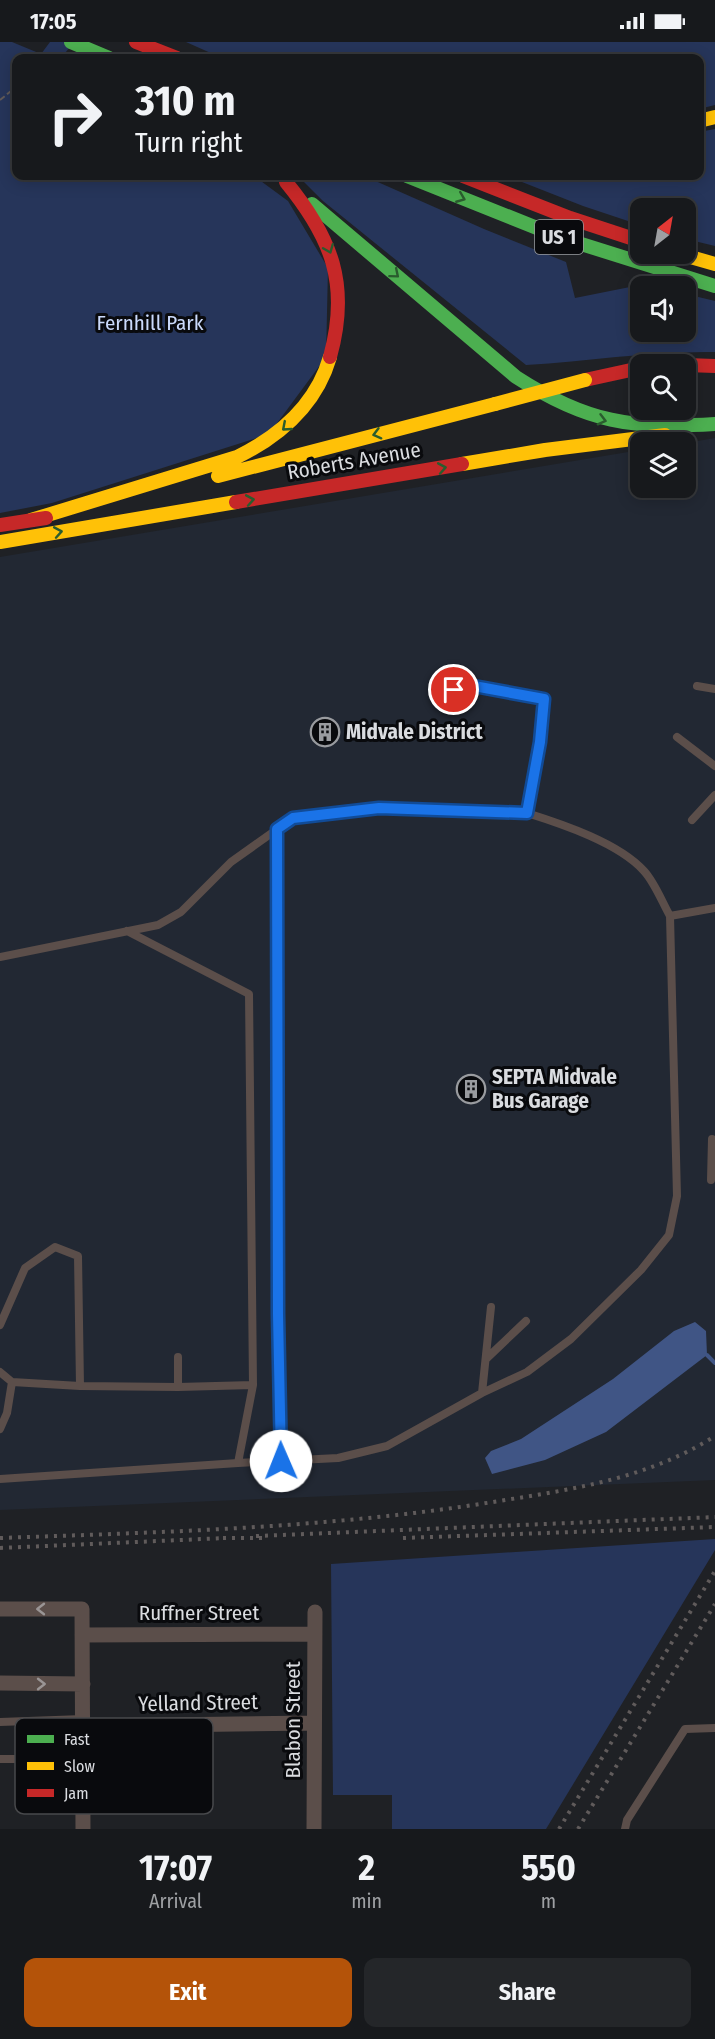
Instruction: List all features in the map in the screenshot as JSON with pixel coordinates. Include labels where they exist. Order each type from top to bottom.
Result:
[{"type":"main road","points":[[136,42],[167,54]]},
{"type":"main road","points":[[73,43],[93,54]]},
{"type":"main road","points":[[73,43],[99,54]]},
{"type":"main road","points":[[283,180],[516,377],[548,398],[585,416],[630,426],[671,427],[715,424]]},
{"type":"main road","points":[[31,520],[237,457],[276,436],[307,405],[330,362],[335,342],[339,292],[335,266],[321,233],[303,203],[283,180]]},
{"type":"main road","name":"US 1","points":[[417,180],[562,238],[715,286]]},
{"type":"main road","name":"US 1","points":[[473,180],[570,218],[630,238]]},
{"type":"main road","points":[[696,259],[715,264]]},
{"type":"main road","points":[[696,365],[715,366]]},
{"type":"main road","name":"Roberts Avenue","points":[[0,525],[108,504],[630,370]]},
{"type":"main road","name":"Roberts Avenue","points":[[0,542],[545,450],[668,435],[715,424]]},
{"type":"street","points":[[0,1609],[82,1609],[83,1718]]},
{"type":"street","name":"Blabon Street","points":[[314,1829],[315,1612]]},
{"type":"street","name":"Ruffner Street","points":[[82,1635],[315,1634]]},
{"type":"street","points":[[0,1683],[82,1684]]},
{"type":"street","name":"Yelland Street","points":[[213,1723],[314,1723]]},
{"type":"lane","points":[[434,694],[474,686],[544,699],[540,742],[527,813]]},
{"type":"lane","points":[[697,686],[715,689]]},
{"type":"lane","points":[[677,737],[715,766]]},
{"type":"lane","points":[[692,820],[715,795]]},
{"type":"lane","points":[[0,957],[158,925],[181,912],[231,862],[293,818],[379,808],[527,813],[559,823],[609,845],[644,871],[670,916],[677,1196],[669,1235],[641,1270],[571,1339],[527,1372],[482,1393],[387,1446],[338,1458],[0,1479]]},
{"type":"lane","points":[[277,829],[278,1314],[281,1461]]},
{"type":"lane","points":[[670,916],[715,908]]},
{"type":"lane","points":[[127,931],[249,994],[253,1385],[238,1463]]},
{"type":"lane","points":[[711,1180],[712,1139]]},
{"type":"lane","points":[[0,1325],[25,1268],[55,1247],[78,1256],[80,1386]]},
{"type":"lane","points":[[482,1393],[491,1307]]},
{"type":"lane","points":[[486,1359],[525,1321]]},
{"type":"lane","points":[[178,1357],[178,1387]]},
{"type":"lane","points":[[0,1372],[12,1382],[80,1386],[253,1385]]},
{"type":"lane","points":[[0,1429],[7,1413],[12,1382]]},
{"type":"lane","points":[[0,1722],[15,1722]]},
{"type":"lane","points":[[625,1829],[627,1820],[685,1729],[715,1728]]},
{"type":"path","points":[[0,100],[12,90]]},
{"type":"shaded area","points":[[715,438],[715,1480],[0,1510],[0,557],[630,452],[630,498],[696,498],[696,441]]},
{"type":"shaded area","points":[[695,1322],[706,1331],[707,1355],[606,1432],[545,1460],[492,1474],[485,1458],[491,1451],[521,1439],[613,1379],[674,1331]]},
{"type":"green space","name":"Fernhill Park","points":[[0,42],[12,42],[41,54],[12,54],[12,180],[259,180],[288,201],[328,268],[326,357],[269,434],[52,503],[0,513]]},
{"type":"green space","name":"Fernhill Park","points":[[50,42],[74,42],[64,54],[41,54]]},
{"type":"green space","points":[[186,42],[715,42],[715,105],[704,108],[704,54],[213,54]]},
{"type":"green space","points":[[715,129],[715,246],[696,241],[696,198],[630,198],[630,222],[517,180],[704,180],[704,131]]},
{"type":"green space","points":[[302,180],[373,180],[566,262],[575,298],[630,287],[630,342],[696,342],[696,296],[715,301],[715,352],[630,354],[630,356],[526,365],[323,201]]},
{"type":"green space","points":[[715,1539],[715,1550],[546,1829],[392,1829],[392,1795],[333,1795],[331,1564]]},
{"type":"waterway","points":[[707,1355],[715,1363]]},
{"type":"railway","points":[[0,1538],[313,1523],[437,1510],[556,1492],[611,1480],[664,1462],[715,1436]]},
{"type":"railway","points":[[256,1536],[715,1517]]},
{"type":"railway","points":[[403,1538],[715,1527]]},
{"type":"railway","points":[[223,1538],[265,1538]]},
{"type":"railway","points":[[0,1548],[226,1538]]},
{"type":"railway","points":[[559,1829],[715,1571]]},
{"type":"railway","points":[[578,1829],[715,1604]]},
{"type":"traffic: fast","points":[[71,42],[100,54]]},
{"type":"traffic: fast","points":[[417,180],[562,238],[715,286]]},
{"type":"traffic: fast","points":[[312,204],[516,377],[542,392],[565,404],[611,420],[659,425],[715,424]]},
{"type":"traffic: slow","points":[[704,120],[715,117]]},
{"type":"traffic: slow","points":[[696,259],[715,264]]},
{"type":"traffic: slow","points":[[31,520],[237,457],[253,449],[282,429],[306,404],[316,390],[330,357]]},
{"type":"traffic: slow","points":[[495,404],[585,380]]},
{"type":"traffic: slow","points":[[218,476],[495,404]]},
{"type":"traffic: slow","points":[[462,464],[545,450],[630,439]]},
{"type":"traffic: slow","points":[[0,542],[236,502]]},
{"type":"traffic: jam","points":[[136,42],[167,54]]},
{"type":"traffic: jam","points":[[473,180],[570,218],[630,238]]},
{"type":"traffic: jam","points":[[286,182],[315,223],[333,264],[338,307],[336,331],[330,357]]},
{"type":"traffic: jam","points":[[696,365],[715,366]]},
{"type":"traffic: jam","points":[[585,380],[630,370]]},
{"type":"traffic: jam","points":[[236,502],[462,464]]},
{"type":"traffic: jam","points":[[0,525],[46,518]]},
{"type":"place","name":"Midvale District","points":[[325,732]]},
{"type":"place","name":"SEPTA Midvale Bus Garage","points":[[471,1089]]},
{"type":"route","points":[[281,1461],[278,1314],[277,829],[293,818],[379,808],[527,813],[540,742],[544,699],[474,686],[454,690]]}]
